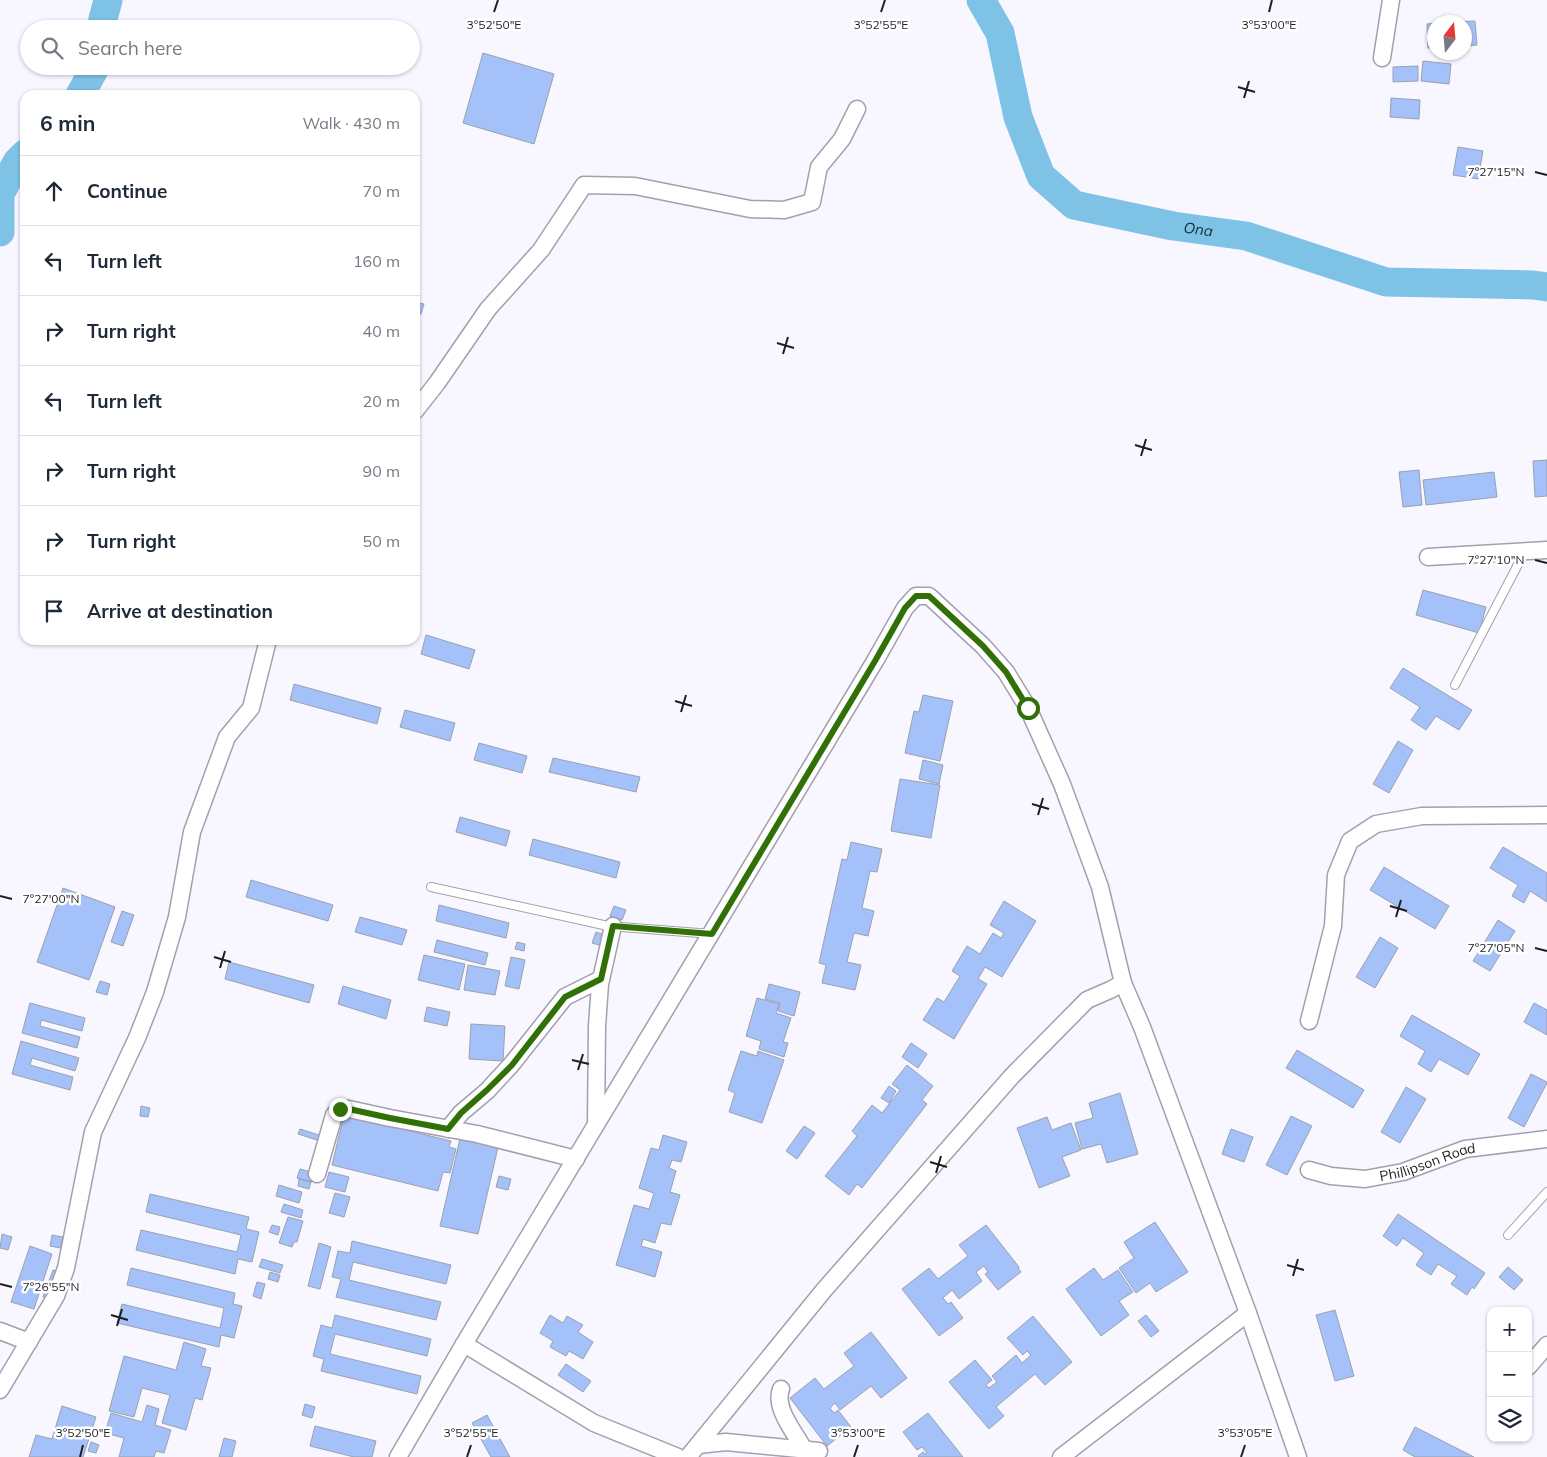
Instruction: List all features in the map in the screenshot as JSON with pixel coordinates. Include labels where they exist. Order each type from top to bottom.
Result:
[{"type":"street","points":[[1382,58],[1391,0]]},
{"type":"street","points":[[420,404],[488,309],[541,250],[584,185],[635,186],[750,209],[784,210],[812,202],[819,167],[842,139],[857,109]]},
{"type":"street","points":[[1428,557],[1547,550]]},
{"type":"street","points":[[398,1457],[905,608],[916,596],[929,596],[983,646],[1006,672],[1028,708],[1062,784],[1100,887],[1124,983],[1248,1313],[1298,1457]]},
{"type":"street","points":[[0,1390],[56,1296],[66,1268],[93,1132],[137,1038],[155,992],[177,917],[192,832],[227,737],[250,708],[267,645]]},
{"type":"street","points":[[1309,1021],[1333,926],[1336,875],[1350,841],[1376,824],[1422,816],[1547,815]]},
{"type":"street","points":[[596,1126],[601,979],[613,926]]},
{"type":"street","points":[[448,1129],[461,1113],[512,1065],[565,997],[601,979]]},
{"type":"street","points":[[693,1451],[824,1290],[1012,1076],[1087,1000],[1124,983]]},
{"type":"street","points":[[317,1174],[334,1115],[340,1109],[349,1109],[476,1134],[576,1159]]},
{"type":"street","name":"Phillipson Road","points":[[1309,1170],[1330,1176],[1365,1179],[1403,1172],[1465,1149],[1547,1139]]},
{"type":"street","points":[[1061,1457],[1248,1313]]},
{"type":"street","points":[[0,1331],[29,1342]]},
{"type":"street","points":[[464,1344],[641,1450],[678,1457]]},
{"type":"street","points":[[1532,1362],[1547,1345]]},
{"type":"street","points":[[781,1389],[779,1395],[784,1414],[793,1432],[811,1452]]},
{"type":"street","points":[[693,1451],[726,1442],[811,1452]]},
{"type":"lane","points":[[1454,684],[1525,551]]},
{"type":"lane","points":[[431,887],[613,926],[712,934]]},
{"type":"lane","points":[[1508,1235],[1547,1192]]},
{"type":"building","points":[[1472,21],[1475,21],[1477,45],[1472,45]]},
{"type":"building","points":[[483,53],[554,74],[534,144],[463,123]]},
{"type":"building","points":[[1423,61],[1451,64],[1449,84],[1421,81]]},
{"type":"building","points":[[1418,66],[1418,81],[1393,82],[1393,67]]},
{"type":"building","points":[[1391,98],[1420,100],[1419,119],[1390,117]]},
{"type":"building","points":[[1458,147],[1483,151],[1478,179],[1453,175]]},
{"type":"building","points":[[420,303],[424,304],[420,314]]},
{"type":"building","points":[[1547,460],[1547,496],[1535,497],[1533,461]]},
{"type":"building","points":[[1419,470],[1422,505],[1403,507],[1399,472]]},
{"type":"building","points":[[1494,472],[1497,497],[1426,505],[1423,480]]},
{"type":"building","points":[[1423,590],[1486,607],[1479,633],[1416,615]]},
{"type":"building","points":[[426,635],[475,650],[469,669],[421,654]]},
{"type":"building","points":[[1403,668],[1472,710],[1459,730],[1436,716],[1426,730],[1411,720],[1420,707],[1390,688]]},
{"type":"building","points":[[294,684],[381,708],[377,724],[290,700]]},
{"type":"building","points":[[923,695],[953,701],[940,761],[905,753],[914,711],[919,712]]},
{"type":"building","points":[[405,710],[455,723],[450,741],[400,727]]},
{"type":"building","points":[[1398,741],[1413,750],[1389,793],[1373,784]]},
{"type":"building","points":[[479,743],[527,756],[522,773],[474,760]]},
{"type":"building","points":[[553,758],[640,777],[636,792],[549,772]]},
{"type":"building","points":[[923,760],[943,765],[939,784],[919,779]]},
{"type":"building","points":[[900,779],[940,785],[931,838],[891,831]]},
{"type":"building","points":[[460,817],[510,831],[506,846],[456,832]]},
{"type":"building","points":[[533,839],[620,862],[616,878],[529,855]]},
{"type":"building","points":[[851,842],[882,849],[877,872],[870,871],[862,908],[874,911],[868,936],[854,933],[847,962],[861,965],[855,990],[822,983],[826,965],[819,963],[842,859],[847,860]]},
{"type":"building","points":[[1503,847],[1547,873],[1547,902],[1530,891],[1524,903],[1512,896],[1518,885],[1490,868]]},
{"type":"building","points":[[1384,867],[1449,906],[1435,929],[1370,890]]},
{"type":"building","points":[[251,880],[333,905],[328,921],[246,897]]},
{"type":"building","points":[[63,888],[115,907],[89,980],[37,962]]},
{"type":"building","points":[[1004,901],[1036,921],[1002,977],[985,967],[978,979],[987,984],[954,1039],[923,1020],[937,998],[944,1002],[960,976],[952,971],[967,946],[980,954],[993,933],[1001,938],[1004,933],[990,925]]},
{"type":"building","points":[[439,905],[509,923],[506,938],[436,921]]},
{"type":"building","points":[[614,906],[626,910],[622,920],[610,916]]},
{"type":"building","points":[[122,911],[134,915],[123,946],[111,942]]},
{"type":"building","points":[[360,917],[407,930],[402,945],[355,932]]},
{"type":"building","points":[[1498,920],[1515,931],[1490,971],[1473,961]]},
{"type":"building","points":[[596,932],[605,935],[602,946],[592,943]]},
{"type":"building","points":[[1380,937],[1398,948],[1375,988],[1356,977]]},
{"type":"building","points":[[437,940],[488,953],[485,965],[434,952]]},
{"type":"building","points":[[517,942],[525,944],[524,951],[515,949]]},
{"type":"building","points":[[424,955],[465,964],[459,990],[418,980]]},
{"type":"building","points":[[511,957],[525,960],[519,989],[505,986]]},
{"type":"building","points":[[229,962],[314,985],[309,1003],[225,979]]},
{"type":"building","points":[[468,965],[500,971],[495,995],[464,990]]},
{"type":"building","points":[[100,981],[110,984],[107,995],[96,992]]},
{"type":"building","points":[[769,984],[800,992],[794,1016],[778,1011],[780,1003],[765,999]]},
{"type":"building","points":[[343,986],[391,1000],[386,1019],[338,1004]]},
{"type":"building","points":[[757,998],[779,1004],[776,1013],[791,1018],[783,1042],[788,1043],[784,1057],[759,1049],[761,1041],[746,1036]]},
{"type":"building","points":[[30,1003],[85,1018],[82,1031],[41,1020],[40,1026],[80,1037],[77,1048],[22,1033]]},
{"type":"building","points":[[1534,1003],[1547,1010],[1547,1035],[1524,1022]]},
{"type":"building","points":[[427,1007],[450,1012],[447,1026],[424,1021]]},
{"type":"building","points":[[1412,1015],[1480,1054],[1468,1075],[1439,1059],[1431,1072],[1418,1064],[1425,1051],[1400,1036]]},
{"type":"building","points":[[471,1024],[505,1026],[503,1061],[469,1059]]},
{"type":"building","points":[[21,1041],[79,1058],[75,1071],[32,1058],[30,1065],[73,1077],[70,1090],[12,1074]]},
{"type":"building","points":[[911,1043],[927,1054],[918,1068],[902,1057]]},
{"type":"building","points":[[1297,1050],[1364,1090],[1353,1108],[1286,1068]]},
{"type":"building","points":[[741,1051],[757,1056],[758,1051],[784,1060],[762,1123],[729,1112],[735,1093],[728,1090]]},
{"type":"building","points":[[907,1065],[933,1086],[922,1100],[927,1104],[862,1188],[857,1184],[849,1195],[825,1176],[857,1136],[852,1131],[872,1105],[882,1113],[900,1090],[892,1084]]},
{"type":"building","points":[[1531,1074],[1547,1083],[1524,1127],[1508,1118]]},
{"type":"building","points":[[889,1086],[896,1091],[889,1103],[881,1098]]},
{"type":"building","points":[[1406,1087],[1426,1099],[1400,1143],[1381,1132]]},
{"type":"building","points":[[1120,1093],[1138,1154],[1107,1163],[1101,1144],[1082,1149],[1075,1123],[1093,1118],[1089,1103]]},
{"type":"building","points":[[141,1106],[150,1108],[148,1117],[140,1116]]},
{"type":"building","points":[[344,1115],[451,1141],[449,1147],[456,1149],[450,1173],[443,1172],[438,1191],[332,1165]]},
{"type":"building","points":[[1291,1116],[1312,1126],[1287,1175],[1266,1165]]},
{"type":"building","points":[[1047,1117],[1052,1130],[1071,1123],[1081,1150],[1062,1157],[1070,1176],[1039,1188],[1017,1128]]},
{"type":"building","points":[[804,1126],[815,1133],[797,1159],[786,1151]]},
{"type":"building","points":[[300,1129],[322,1136],[320,1141],[298,1134]]},
{"type":"building","points":[[1231,1129],[1253,1137],[1244,1162],[1222,1154]]},
{"type":"building","points":[[461,1134],[499,1143],[478,1234],[440,1226]]},
{"type":"building","points":[[663,1135],[687,1142],[681,1162],[672,1160],[669,1168],[676,1171],[670,1192],[680,1195],[671,1225],[661,1223],[655,1243],[643,1239],[641,1246],[662,1252],[655,1277],[616,1265],[634,1205],[649,1209],[654,1193],[639,1188],[651,1148],[659,1150]]},
{"type":"building","points":[[300,1169],[315,1173],[312,1182],[297,1178]]},
{"type":"building","points":[[329,1172],[349,1177],[345,1192],[325,1187]]},
{"type":"building","points":[[499,1176],[511,1179],[508,1190],[496,1187]]},
{"type":"building","points":[[299,1179],[311,1182],[309,1189],[298,1186]]},
{"type":"building","points":[[279,1185],[302,1192],[299,1203],[276,1196]]},
{"type":"building","points":[[335,1193],[350,1197],[344,1217],[329,1213]]},
{"type":"building","points":[[150,1194],[249,1217],[246,1229],[259,1232],[252,1262],[238,1259],[235,1274],[136,1250],[141,1230],[237,1252],[241,1235],[146,1212]]},
{"type":"building","points":[[284,1204],[303,1210],[301,1218],[281,1212]]},
{"type":"building","points":[[1398,1214],[1485,1273],[1474,1289],[1472,1287],[1467,1295],[1451,1284],[1457,1276],[1438,1264],[1431,1275],[1416,1265],[1424,1253],[1403,1238],[1397,1246],[1383,1236]]},
{"type":"building","points":[[288,1217],[303,1221],[297,1242],[294,1242],[292,1247],[279,1243]]},
{"type":"building","points":[[1155,1222],[1188,1272],[1156,1292],[1150,1283],[1136,1293],[1119,1268],[1134,1258],[1124,1242]]},
{"type":"building","points":[[272,1225],[280,1227],[278,1235],[269,1232]]},
{"type":"building","points":[[986,1225],[1021,1272],[998,1290],[985,1274],[988,1272],[984,1266],[976,1272],[982,1281],[959,1299],[952,1290],[943,1298],[948,1304],[951,1302],[963,1318],[939,1336],[902,1289],[929,1268],[938,1279],[968,1256],[959,1245]]},
{"type":"building","points":[[2,1234],[12,1237],[8,1250],[0,1248]]},
{"type":"building","points":[[52,1235],[63,1237],[60,1248],[50,1246]]},
{"type":"building","points":[[352,1241],[451,1265],[446,1284],[353,1262],[349,1280],[441,1302],[436,1320],[336,1297],[341,1279],[332,1277],[338,1251],[350,1253]]},
{"type":"building","points":[[319,1243],[331,1247],[320,1289],[308,1286]]},
{"type":"building","points":[[30,1246],[52,1254],[34,1309],[11,1302]]},
{"type":"building","points":[[262,1259],[283,1265],[280,1273],[259,1267]]},
{"type":"building","points":[[1508,1267],[1523,1280],[1514,1290],[1499,1277]]},
{"type":"building","points":[[131,1268],[235,1293],[233,1304],[242,1306],[234,1338],[221,1335],[219,1347],[117,1323],[122,1304],[220,1328],[224,1308],[127,1285]]},
{"type":"building","points":[[1094,1268],[1103,1280],[1118,1270],[1133,1292],[1119,1301],[1129,1315],[1101,1336],[1066,1289]]},
{"type":"building","points":[[53,1270],[62,1273],[52,1300],[43,1297]]},
{"type":"building","points":[[270,1272],[280,1275],[278,1282],[268,1279]]},
{"type":"building","points":[[257,1282],[265,1284],[261,1299],[253,1296]]},
{"type":"building","points":[[1335,1310],[1354,1376],[1335,1381],[1316,1315]]},
{"type":"building","points":[[335,1315],[431,1339],[427,1356],[335,1334],[330,1354],[421,1376],[417,1394],[321,1371],[324,1359],[313,1356],[321,1325],[332,1328]]},
{"type":"building","points":[[550,1315],[563,1323],[567,1316],[583,1325],[578,1332],[593,1342],[583,1359],[569,1351],[566,1356],[550,1347],[553,1341],[540,1333]]},
{"type":"building","points":[[1146,1315],[1159,1331],[1151,1337],[1138,1321]]},
{"type":"building","points":[[1033,1316],[1072,1362],[1045,1385],[1035,1374],[996,1407],[1004,1416],[989,1429],[949,1382],[975,1360],[992,1380],[986,1385],[989,1388],[997,1382],[992,1376],[1016,1355],[1022,1363],[1031,1355],[1027,1351],[1023,1355],[1007,1338]]},
{"type":"building","points":[[871,1332],[907,1378],[881,1398],[871,1386],[840,1410],[835,1403],[830,1408],[834,1413],[838,1410],[851,1427],[827,1446],[790,1398],[815,1378],[824,1389],[854,1366],[844,1353]]},
{"type":"building","points":[[184,1342],[206,1349],[201,1366],[211,1368],[202,1400],[195,1398],[186,1430],[162,1423],[170,1395],[142,1388],[134,1417],[109,1411],[124,1356],[176,1370]]},
{"type":"building","points":[[566,1364],[591,1381],[583,1392],[558,1375]]},
{"type":"building","points":[[305,1404],[315,1407],[312,1418],[302,1415]]},
{"type":"building","points":[[147,1405],[159,1409],[155,1425],[171,1430],[164,1453],[156,1451],[154,1457],[119,1457],[124,1438],[105,1433],[111,1413],[142,1422]]},
{"type":"building","points":[[62,1406],[96,1417],[83,1457],[29,1457],[36,1435],[52,1439]]},
{"type":"building","points":[[928,1413],[963,1457],[918,1456],[923,1452],[927,1453],[922,1447],[917,1450],[903,1432]]},
{"type":"building","points":[[487,1415],[510,1457],[491,1457],[472,1423]]},
{"type":"building","points":[[315,1426],[376,1441],[372,1457],[354,1457],[310,1446]]},
{"type":"building","points":[[1415,1427],[1474,1457],[1415,1457],[1403,1450]]},
{"type":"building","points":[[224,1438],[236,1441],[232,1457],[219,1457]]},
{"type":"building","points":[[91,1442],[99,1445],[96,1453],[88,1451]]},
{"type":"waterway","name":"Ona","points":[[103,20],[108,0]]},
{"type":"waterway","name":"Ona","points":[[981,0],[1000,33],[1018,117],[1041,176],[1074,205],[1173,226],[1246,236],[1386,282],[1533,285],[1547,287]]},
{"type":"waterway","name":"Ona","points":[[83,90],[91,75]]},
{"type":"waterway","name":"Ona","points":[[0,232],[0,194],[20,159]]},
{"type":"route","points":[[340,1109],[349,1109],[448,1129],[461,1113],[512,1065],[565,997],[601,979],[613,926],[712,934],[891,631],[905,608],[916,596],[929,596],[983,646],[1006,672],[1028,708]]}]
